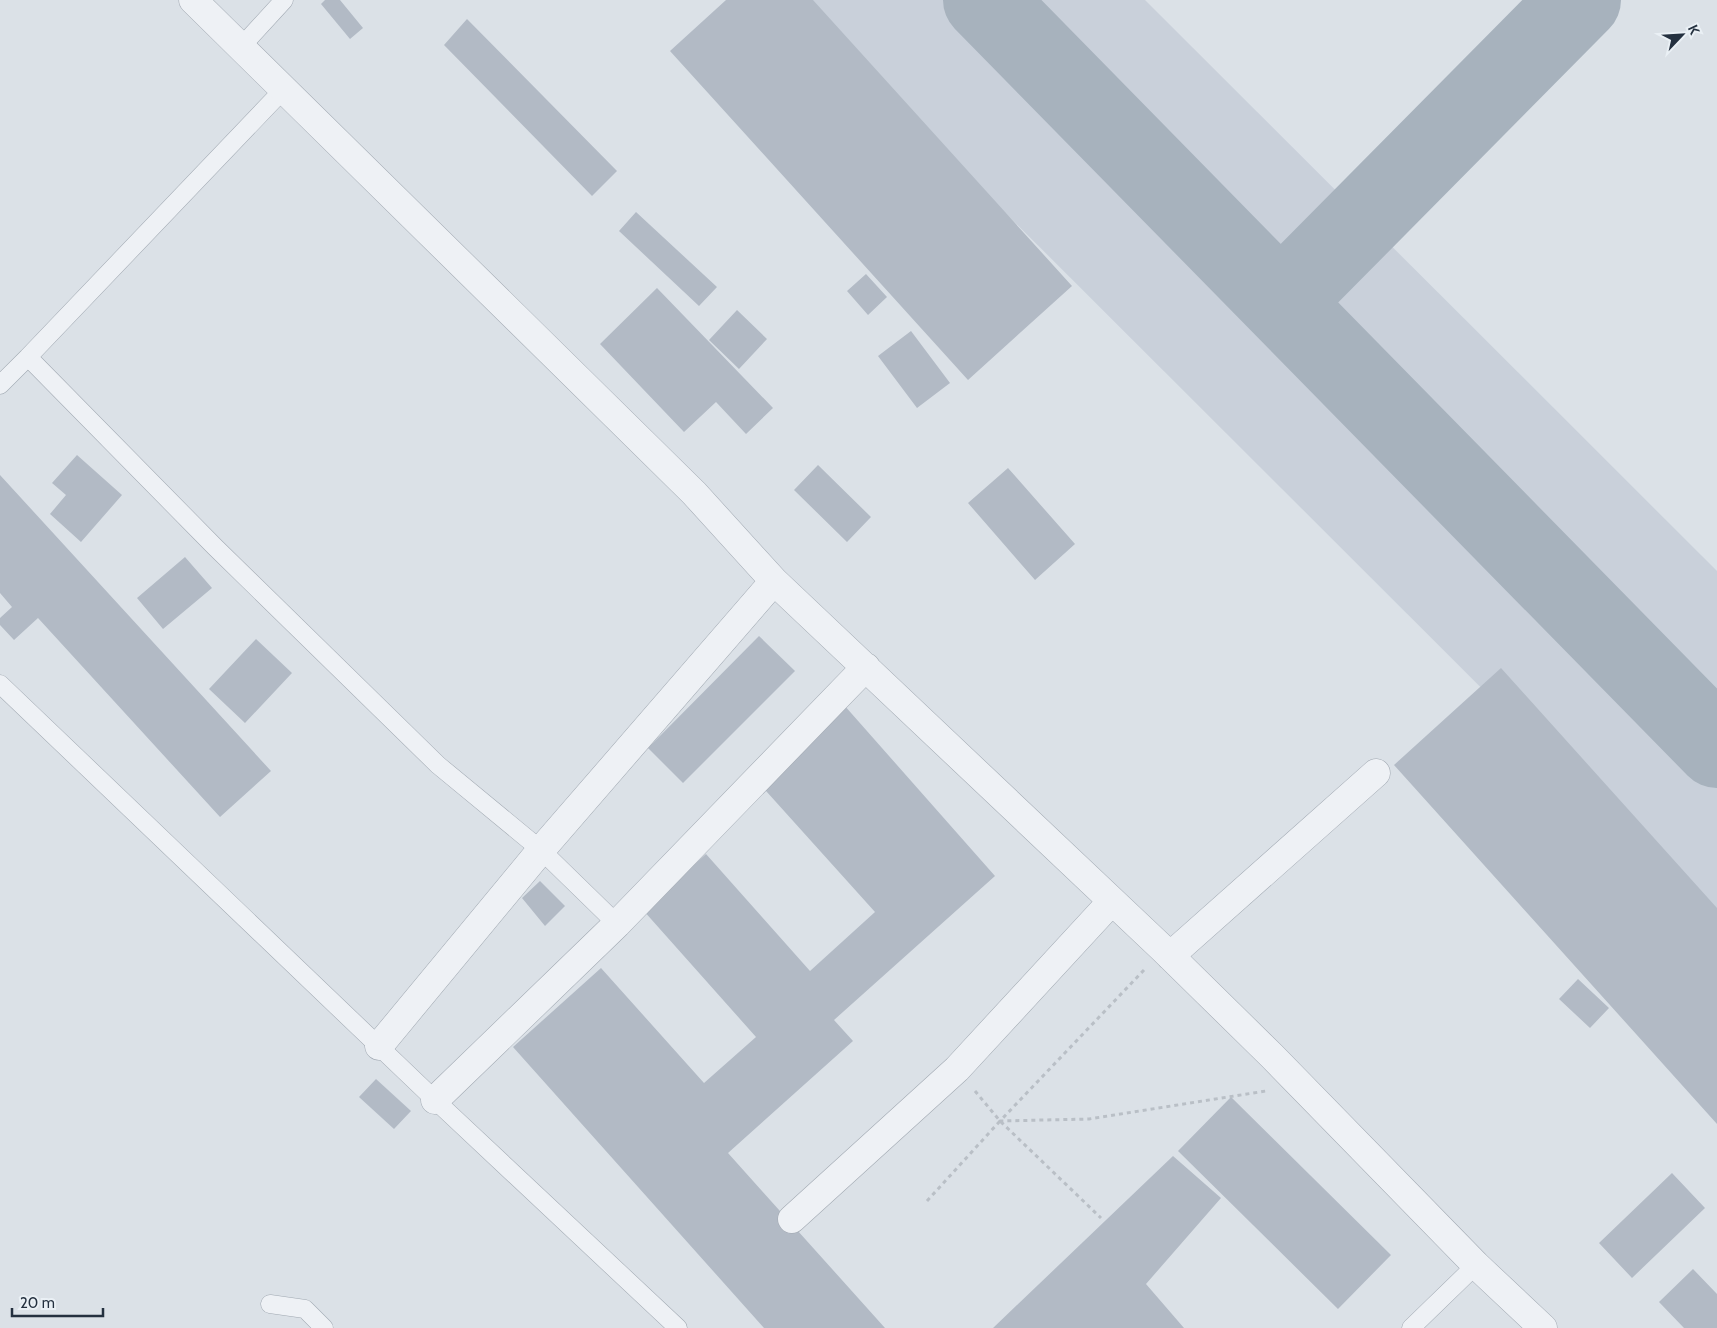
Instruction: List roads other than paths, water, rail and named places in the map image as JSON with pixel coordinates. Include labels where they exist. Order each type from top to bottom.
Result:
[{"type":"street","points":[[193,0],[694,493],[774,581],[1166,953],[1304,1088],[1476,1265],[1543,1328]]},
{"type":"street","points":[[379,1046],[541,850],[774,581]]},
{"type":"street","points":[[435,1100],[617,924],[866,667]]},
{"type":"street","points":[[1166,953],[1376,773]]},
{"type":"street","points":[[792,1219],[957,1069],[1112,901]]},
{"type":"lane","points":[[241,47],[284,0]]},
{"type":"lane","points":[[0,385],[283,90]]},
{"type":"lane","points":[[28,357],[222,554],[438,765],[541,850],[617,924]]},
{"type":"lane","points":[[0,684],[435,1100],[678,1328]]},
{"type":"lane","points":[[1411,1328],[1476,1265]]},
{"type":"lane","points":[[270,1304],[305,1309],[324,1328]]}]
